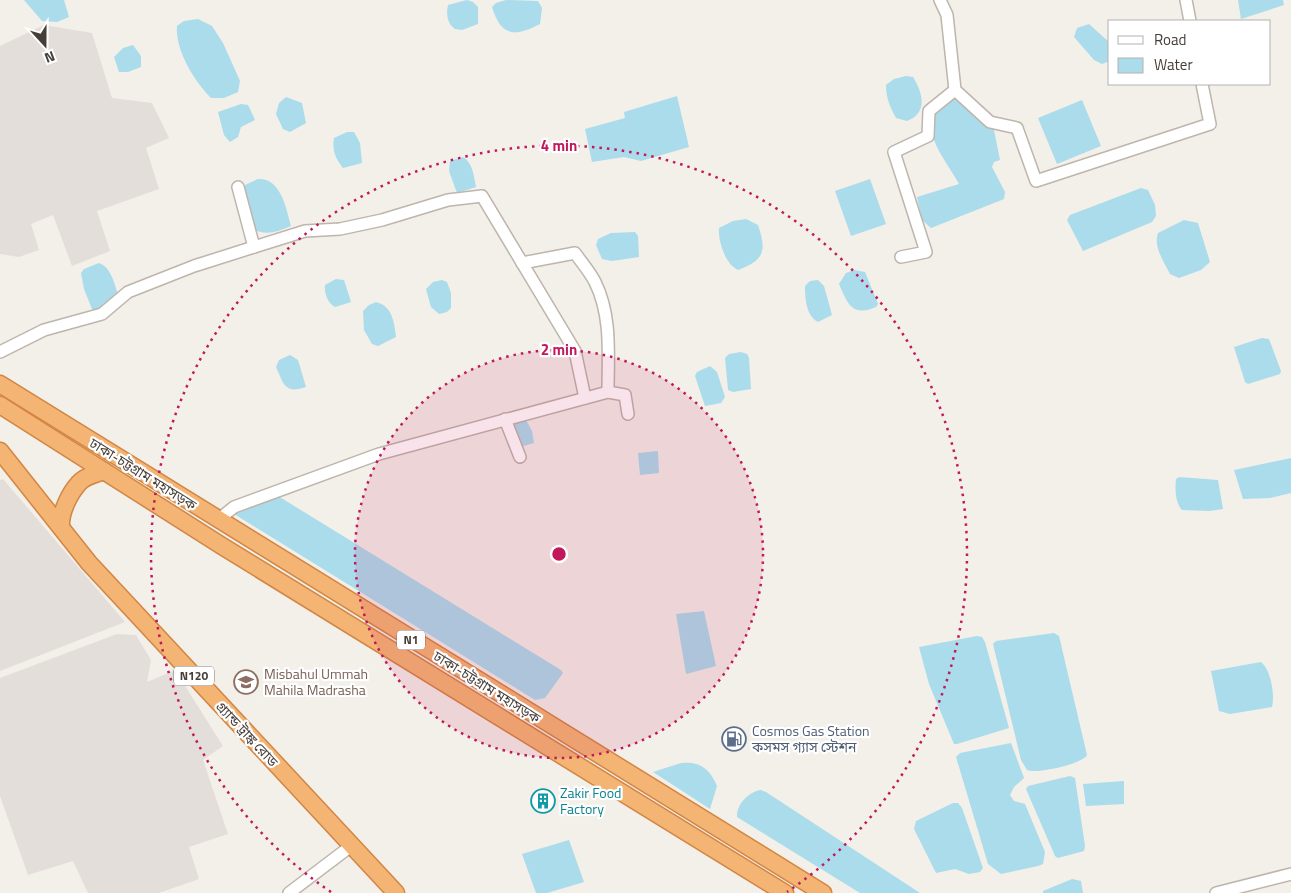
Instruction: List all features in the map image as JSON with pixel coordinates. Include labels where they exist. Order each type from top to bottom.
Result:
[{"type":"highway","name":"ঢাকা-চট্টগ্রাম মহাসড়ক","points":[[0,384],[823,893]]},
{"type":"highway","name":"ঢাকা-চট্টগ্রাম মহাসড়ক","points":[[0,405],[785,893]]},
{"type":"highway","name":"গ্র্যান্ড ট্রাঙ্ক রোড","points":[[0,451],[89,563],[396,893]]},
{"type":"highway","points":[[60,527],[62,512],[79,483],[88,476],[104,471]]},
{"type":"street","points":[[940,0],[948,15],[955,90],[990,122],[1017,128],[1036,181],[1210,124],[1202,85]]},
{"type":"street","points":[[1186,0],[1190,20]]},
{"type":"street","points":[[901,257],[926,252],[894,152],[928,136],[929,111],[955,90]]},
{"type":"street","points":[[238,187],[254,247]]},
{"type":"street","points":[[0,352],[44,330],[102,314],[128,292],[194,266],[304,231],[340,229],[382,220],[448,200],[482,196],[575,351],[585,398]]},
{"type":"street","points":[[522,263],[575,253],[590,274],[604,310],[609,349],[608,392]]},
{"type":"street","points":[[218,520],[234,507],[379,454],[608,392],[625,395],[628,414]]},
{"type":"street","points":[[506,419],[520,457]]},
{"type":"street","points":[[290,893],[351,846]]},
{"type":"street","points":[[1216,893],[1291,874]]},
{"type":"shaded area","points":[[44,25],[92,33],[112,98],[152,103],[169,138],[146,148],[159,189],[97,211],[110,251],[72,266],[53,215],[31,224],[39,250],[19,257],[0,254],[0,46]]},
{"type":"shaded area","points":[[3,479],[125,622],[0,671],[0,480]]},
{"type":"shaded area","points":[[117,634],[136,635],[151,660],[147,682],[175,670],[223,746],[203,760],[228,834],[189,847],[199,879],[159,893],[88,893],[73,861],[28,875],[0,796],[0,678]]},
{"type":"water","points":[[24,0],[64,0],[69,17],[57,22],[42,21]]},
{"type":"water","points":[[467,0],[473,2],[478,7],[478,24],[462,30],[455,29],[450,24],[448,18],[448,5]]},
{"type":"water","points":[[506,0],[538,1],[542,8],[540,24],[516,32],[510,32],[505,29],[500,24],[492,7],[496,3]]},
{"type":"water","points":[[1238,0],[1283,0],[1284,5],[1241,19]]},
{"type":"water","points":[[198,19],[212,26],[223,43],[240,81],[238,92],[224,98],[211,98],[198,83],[187,65],[179,45],[177,26],[184,21]]},
{"type":"water","points":[[1089,24],[1108,41],[1108,62],[1102,64],[1094,60],[1074,37],[1077,28]]},
{"type":"water","points":[[133,45],[141,56],[141,67],[128,72],[119,72],[114,57],[123,48]]},
{"type":"water","points":[[906,76],[913,77],[922,102],[918,113],[907,121],[896,118],[889,102],[886,85],[894,79]]},
{"type":"water","points":[[677,96],[689,147],[641,161],[624,157],[592,162],[585,129],[625,118],[624,112]]},
{"type":"water","points":[[956,96],[994,130],[1000,160],[994,162],[992,167],[1005,192],[1004,199],[931,228],[922,220],[917,197],[959,184],[938,150],[932,131],[932,122],[937,110]]},
{"type":"water","points":[[286,97],[302,103],[306,123],[290,132],[283,129],[276,114],[279,103]]},
{"type":"water","points":[[1082,100],[1101,146],[1057,164],[1038,118]]},
{"type":"water","points":[[241,104],[248,105],[255,120],[241,127],[238,137],[230,142],[224,135],[218,112]]},
{"type":"water","points":[[347,132],[354,132],[360,143],[362,163],[343,168],[335,154],[333,142],[334,138]]},
{"type":"water","points":[[463,157],[471,166],[476,187],[457,193],[449,171],[450,161]]},
{"type":"water","points":[[258,179],[272,183],[277,189],[281,195],[291,226],[268,233],[255,230],[242,190],[245,185]]},
{"type":"water","points":[[870,179],[886,224],[851,236],[835,191]]},
{"type":"water","points":[[1141,188],[1148,190],[1155,205],[1156,216],[1152,222],[1083,251],[1067,220],[1070,215]]},
{"type":"water","points":[[746,219],[758,225],[762,248],[761,254],[753,263],[738,270],[729,263],[723,252],[719,228],[733,221]]},
{"type":"water","points":[[1184,220],[1198,223],[1210,262],[1201,270],[1179,278],[1170,274],[1160,254],[1157,238],[1158,233]]},
{"type":"water","points":[[635,232],[638,236],[639,257],[612,261],[602,259],[596,245],[598,239],[611,233]]},
{"type":"water","points":[[99,263],[109,272],[118,294],[97,309],[92,309],[84,289],[81,273],[84,269]]},
{"type":"water","points":[[854,270],[865,272],[878,304],[876,307],[862,311],[857,310],[845,298],[839,284],[846,273]]},
{"type":"water","points":[[336,279],[344,280],[351,302],[335,307],[328,301],[325,285]]},
{"type":"water","points":[[442,280],[447,282],[451,293],[451,308],[447,312],[439,314],[431,307],[426,289],[433,282]]},
{"type":"water","points":[[818,280],[824,286],[832,315],[818,322],[811,316],[809,311],[805,286],[810,281]]},
{"type":"water","points":[[376,302],[386,307],[389,311],[393,320],[396,337],[378,346],[372,344],[364,330],[363,311],[369,305]]},
{"type":"water","points":[[1262,338],[1269,339],[1281,371],[1280,374],[1248,384],[1245,382],[1234,347]]},
{"type":"water","points":[[741,352],[747,354],[749,358],[751,389],[733,392],[728,390],[725,358],[729,354]]},
{"type":"water","points":[[290,355],[298,360],[306,387],[299,389],[289,388],[281,379],[276,367],[279,360]]},
{"type":"water","points":[[710,366],[717,372],[725,397],[721,403],[705,406],[695,376],[697,372]]},
{"type":"water","points":[[526,420],[532,431],[534,443],[520,447],[512,424]]},
{"type":"water","points":[[658,451],[659,473],[640,475],[638,453]]},
{"type":"water","points":[[1291,458],[1291,493],[1270,498],[1243,499],[1234,470]]},
{"type":"water","points":[[1179,477],[1218,480],[1223,509],[1209,511],[1182,510],[1178,503],[1176,491],[1176,479]]},
{"type":"water","points":[[278,496],[563,673],[545,698],[535,700],[234,514]]},
{"type":"water","points":[[704,611],[716,666],[686,674],[676,614]]},
{"type":"water","points":[[1054,633],[1059,636],[1087,755],[1078,761],[1062,767],[1031,771],[1027,770],[1021,760],[993,644],[996,641]]},
{"type":"water","points":[[977,636],[982,637],[985,642],[1009,728],[954,744],[929,684],[919,647]]},
{"type":"water","points":[[1261,662],[1267,671],[1271,683],[1272,707],[1230,714],[1219,711],[1211,671]]},
{"type":"water","points":[[1011,743],[1024,778],[1014,787],[1010,795],[1014,801],[1025,804],[1045,852],[1043,864],[1001,874],[988,864],[956,757],[960,753]]},
{"type":"water","points":[[681,763],[694,763],[704,767],[711,775],[717,786],[710,809],[653,772]]},
{"type":"water","points":[[1070,776],[1075,778],[1085,846],[1084,851],[1058,858],[1055,856],[1026,789],[1028,786]]},
{"type":"water","points":[[1124,781],[1124,804],[1086,806],[1083,784]]},
{"type":"water","points":[[761,790],[920,893],[860,893],[737,817],[737,812],[744,799],[752,793]]},
{"type":"water","points":[[953,803],[958,803],[962,808],[983,868],[980,872],[969,874],[955,869],[936,873],[914,829],[916,821]]},
{"type":"water","points":[[569,840],[584,882],[547,893],[536,893],[522,854]]},
{"type":"water","points":[[1072,879],[1081,881],[1083,893],[1043,893],[1043,891]]},
{"type":"place","name":"Misbahul Ummah Mahila Madrasha","points":[[246,682]]},
{"type":"place","name":"Cosmos Gas Station কসমস গ্যাস স্টেশন","points":[[734,739]]},
{"type":"place","name":"Zakir Food Factory","points":[[543,801]]}]
